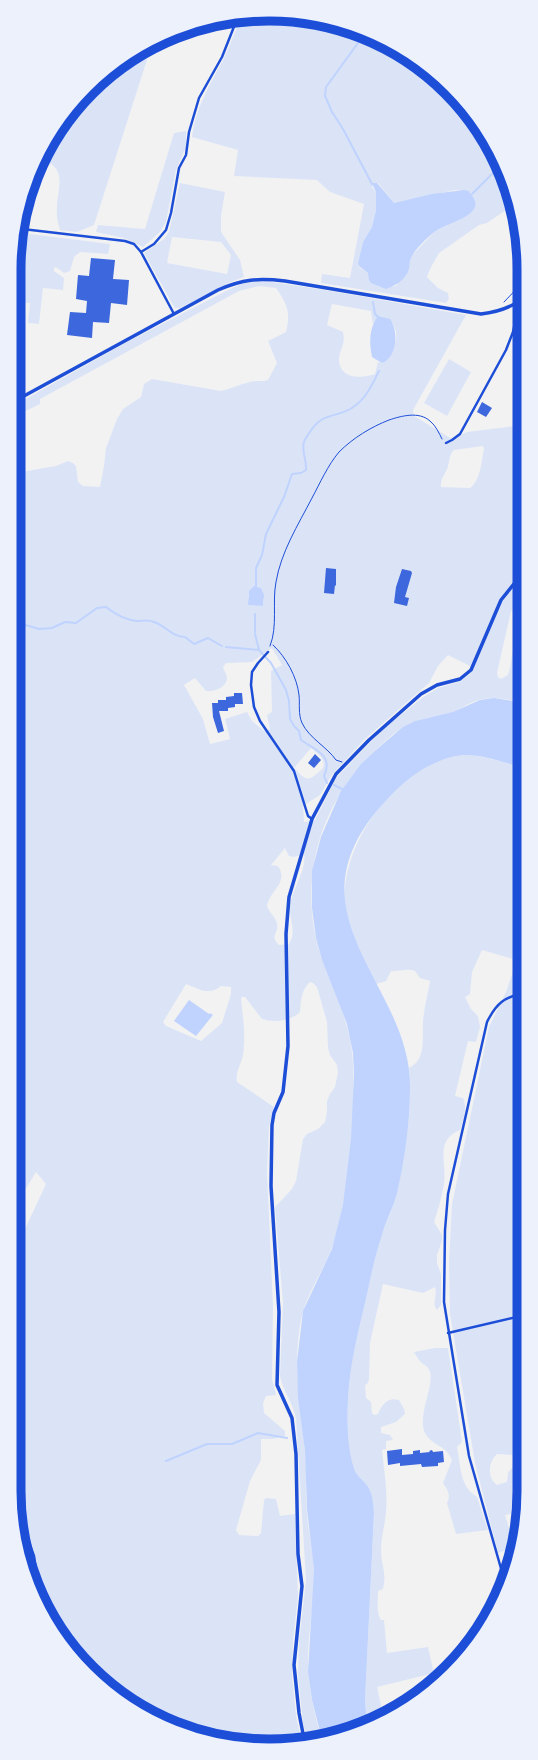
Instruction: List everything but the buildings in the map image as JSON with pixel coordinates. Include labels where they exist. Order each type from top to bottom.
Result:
[{"type":"main road","points":[[21,398],[240,281],[258,279],[309,285],[471,313],[490,313],[516,307]]},
{"type":"main road","points":[[304,1737],[295,1665],[302,1586],[298,1554],[296,1454],[292,1418],[277,1385],[279,1312],[271,1168],[273,1118],[283,1092],[287,1059],[287,905],[312,819],[332,781],[345,764],[394,716],[421,694],[436,685],[460,679],[471,670],[501,600],[517,580]]},
{"type":"street","points":[[141,252],[154,244],[166,230],[179,168],[186,155],[189,132],[199,98],[225,51],[235,23]]},
{"type":"street","points":[[24,229],[134,244],[141,252],[174,314]]},
{"type":"street","points":[[446,443],[460,434],[498,367],[510,342],[516,307]]},
{"type":"street","points":[[268,652],[255,666],[251,679],[254,707],[260,721],[294,771],[308,816],[312,819]]},
{"type":"street","points":[[503,1574],[469,1456],[448,1333],[444,1288],[448,1194],[487,1022],[499,1003],[517,994]]},
{"type":"street","points":[[448,1333],[517,1317]]},
{"type":"street","points":[[24,1529],[34,1556],[36,1575]]},
{"type":"path","points":[[504,303],[517,289]]},
{"type":"path","points":[[268,652],[271,644],[275,587],[283,554],[338,453],[362,434],[403,416],[425,417],[432,422],[446,443]]},
{"type":"path","points":[[271,644],[283,656],[296,682],[303,725],[336,761],[345,764]]},
{"type":"shaded area","points":[[238,23],[301,23],[333,29],[393,54],[420,72],[455,105],[484,145],[510,208],[439,253],[427,277],[448,293],[449,299],[446,303],[321,283],[322,274],[350,278],[364,204],[330,192],[317,180],[234,176],[238,150],[192,137],[200,107]],"holes":[[[378,183],[394,203],[455,190],[469,191],[472,194],[461,219],[434,232],[412,255],[406,276],[396,286],[382,287],[374,284],[358,263],[376,210],[376,192],[372,187]]]},
{"type":"shaded area","points":[[150,52],[94,225],[77,232],[60,230],[57,213],[59,176],[54,166],[45,163],[54,145],[83,105],[118,72]]},
{"type":"shaded area","points":[[186,131],[186,147],[176,170],[166,222],[160,232],[143,247],[124,238],[96,232],[98,225],[145,229],[174,133]]},
{"type":"shaded area","points":[[180,183],[225,192],[221,232],[240,260],[244,277],[175,308],[144,253],[164,239],[169,232]],"holes":[[[172,237],[221,242],[231,255],[227,274],[167,263]]]},
{"type":"shaded area","points":[[24,233],[110,244],[108,254],[80,252],[74,257],[70,271],[64,273],[54,268],[54,271],[64,278],[63,290],[43,288],[39,324],[28,323],[30,303],[21,302]]},
{"type":"shaded area","points":[[265,281],[466,315],[413,410],[414,416],[452,439],[467,432],[517,424],[517,609],[511,611],[497,673],[501,679],[508,675],[517,624],[517,701],[499,698],[479,700],[451,713],[416,721],[398,731],[372,754],[345,787],[325,824],[313,869],[312,916],[318,947],[350,1038],[353,1086],[351,1152],[341,1217],[332,1248],[304,1309],[298,1337],[298,1386],[314,1571],[308,1671],[312,1702],[320,1733],[306,1736],[298,1675],[306,1580],[296,1418],[280,1376],[283,1303],[275,1207],[296,1181],[303,1139],[325,1122],[327,1101],[335,1087],[338,1072],[328,1048],[327,1022],[317,987],[313,983],[310,982],[303,992],[300,1012],[282,1020],[262,1019],[245,997],[241,999],[244,1041],[237,1082],[274,1107],[269,1126],[267,1172],[273,1306],[272,1379],[276,1395],[266,1396],[263,1403],[264,1413],[285,1431],[285,1436],[261,1439],[261,1460],[250,1481],[236,1530],[239,1535],[258,1536],[261,1533],[266,1498],[276,1499],[280,1516],[295,1514],[298,1597],[292,1675],[300,1737],[269,1739],[237,1737],[189,1726],[145,1706],[105,1677],[72,1642],[47,1601],[29,1555],[22,1507],[22,1231],[46,1184],[36,1172],[22,1192],[21,472],[56,466],[68,461],[76,466],[78,482],[83,486],[100,487],[106,448],[117,419],[123,409],[141,397],[144,384],[152,379],[221,391],[250,382],[268,380],[277,363],[268,341],[286,332],[288,314],[285,304],[276,288],[259,286],[239,291],[40,399],[40,404],[21,413],[21,401],[127,342],[244,283]],"holes":[[[332,304],[371,311],[373,325],[378,316],[393,324],[396,332],[395,343],[391,353],[382,363],[378,362],[375,374],[352,376],[340,366],[343,332],[327,325]],[[483,446],[478,476],[470,488],[441,487],[450,455],[454,450]],[[254,586],[258,586],[264,599],[263,606],[249,605],[248,595]],[[272,648],[282,665],[271,671],[272,712],[267,715],[270,729],[264,731],[252,721],[247,712],[225,719],[230,739],[210,744],[203,719],[184,685],[195,678],[206,691],[213,691],[225,684],[227,677],[223,667],[226,663],[252,662]],[[448,655],[474,668],[461,681],[438,688],[422,698],[383,729],[336,778],[315,820],[304,822],[303,806],[320,795],[331,776],[365,739],[429,683]],[[311,748],[319,754],[324,765],[315,776],[308,778],[294,768]],[[285,848],[289,856],[304,854],[303,867],[290,906],[293,930],[291,939],[289,944],[279,945],[274,937],[277,923],[267,906],[280,882],[281,872],[278,866],[271,865]],[[186,984],[208,991],[221,986],[231,987],[222,1023],[201,1041],[166,1026],[163,1022]]]},
{"type":"shaded area","points":[[449,359],[471,372],[447,416],[424,403]]},
{"type":"shaded area","points":[[470,754],[517,766],[517,960],[482,950],[472,972],[470,994],[465,997],[478,1016],[480,1027],[476,1042],[468,1041],[455,1096],[463,1098],[465,1106],[460,1130],[447,1140],[443,1153],[444,1184],[434,1222],[442,1235],[437,1255],[441,1274],[441,1305],[437,1310],[435,1287],[423,1293],[383,1284],[370,1343],[369,1380],[365,1385],[366,1398],[371,1402],[372,1413],[378,1414],[386,1402],[395,1399],[399,1400],[405,1414],[396,1422],[381,1427],[381,1433],[390,1435],[393,1440],[386,1441],[386,1449],[382,1450],[386,1504],[381,1550],[384,1583],[383,1589],[378,1591],[379,1617],[384,1620],[387,1653],[428,1647],[434,1673],[377,1687],[382,1711],[366,1719],[374,1513],[370,1490],[356,1473],[352,1462],[348,1434],[348,1397],[364,1301],[378,1245],[401,1173],[409,1118],[409,1068],[421,1054],[430,981],[420,978],[415,971],[406,970],[391,971],[386,981],[376,984],[356,943],[345,899],[347,875],[354,851],[366,826],[382,804],[423,768],[446,758]]},
{"type":"shaded area","points":[[517,960],[517,1491],[516,1513],[505,1515],[509,1528],[513,1532],[510,1548],[498,1553],[475,1463],[450,1314],[449,1261],[452,1204],[489,1027],[506,992]],"holes":[[[497,1454],[513,1455],[516,1462],[508,1473],[507,1482],[497,1485],[490,1474],[492,1461]]]},
{"type":"shaded area","points":[[448,1348],[462,1442],[457,1447],[462,1475],[467,1487],[477,1497],[488,1530],[456,1534],[447,1503],[448,1493],[443,1483],[452,1460],[446,1451],[425,1433],[423,1417],[430,1374],[414,1352]]},
{"type":"water","points":[[372,183],[377,183],[394,203],[464,190],[469,191],[475,203],[468,215],[437,230],[424,241],[410,260],[405,277],[386,289],[371,283],[368,273],[358,263],[376,210],[376,192]]},
{"type":"water","points":[[378,316],[390,319],[395,331],[395,344],[391,355],[382,363],[372,357],[370,346],[371,330]]},
{"type":"water","points":[[254,586],[261,588],[264,595],[263,606],[248,605],[249,591]]},
{"type":"water","points":[[494,698],[517,702],[517,767],[480,756],[466,755],[444,759],[408,779],[372,817],[351,854],[344,889],[349,922],[394,1018],[406,1052],[410,1101],[400,1180],[373,1266],[355,1345],[348,1398],[350,1454],[356,1473],[370,1490],[374,1513],[366,1719],[321,1733],[308,1672],[314,1570],[297,1362],[303,1311],[332,1249],[343,1205],[351,1139],[354,1074],[347,1024],[316,938],[312,908],[312,871],[321,837],[341,791],[361,764],[403,727],[415,721],[453,712],[480,700]]},
{"type":"water","points":[[189,1000],[213,1015],[196,1036],[174,1021]]},
{"type":"waterway","points":[[358,43],[326,87],[325,96],[372,184]]},
{"type":"waterway","points":[[471,195],[496,170]]},
{"type":"waterway","points":[[373,302],[378,317]]},
{"type":"waterway","points":[[256,587],[256,568],[266,534],[292,474],[306,470],[304,442],[319,421],[357,404],[379,371]]},
{"type":"waterway","points":[[21,624],[39,629],[52,628],[65,622],[76,623],[97,608],[106,607],[128,619],[154,622],[194,644],[208,638],[222,646]]},
{"type":"waterway","points":[[255,614],[255,632]]},
{"type":"waterway","points":[[255,634],[259,650],[271,663],[286,690],[290,719],[299,731],[301,740],[325,758],[327,763],[324,776],[327,783]]},
{"type":"waterway","points":[[226,647],[259,650]]},
{"type":"waterway","points":[[334,785],[342,789]]},
{"type":"waterway","points":[[166,1461],[207,1444],[232,1444],[258,1433],[287,1438]]}]
